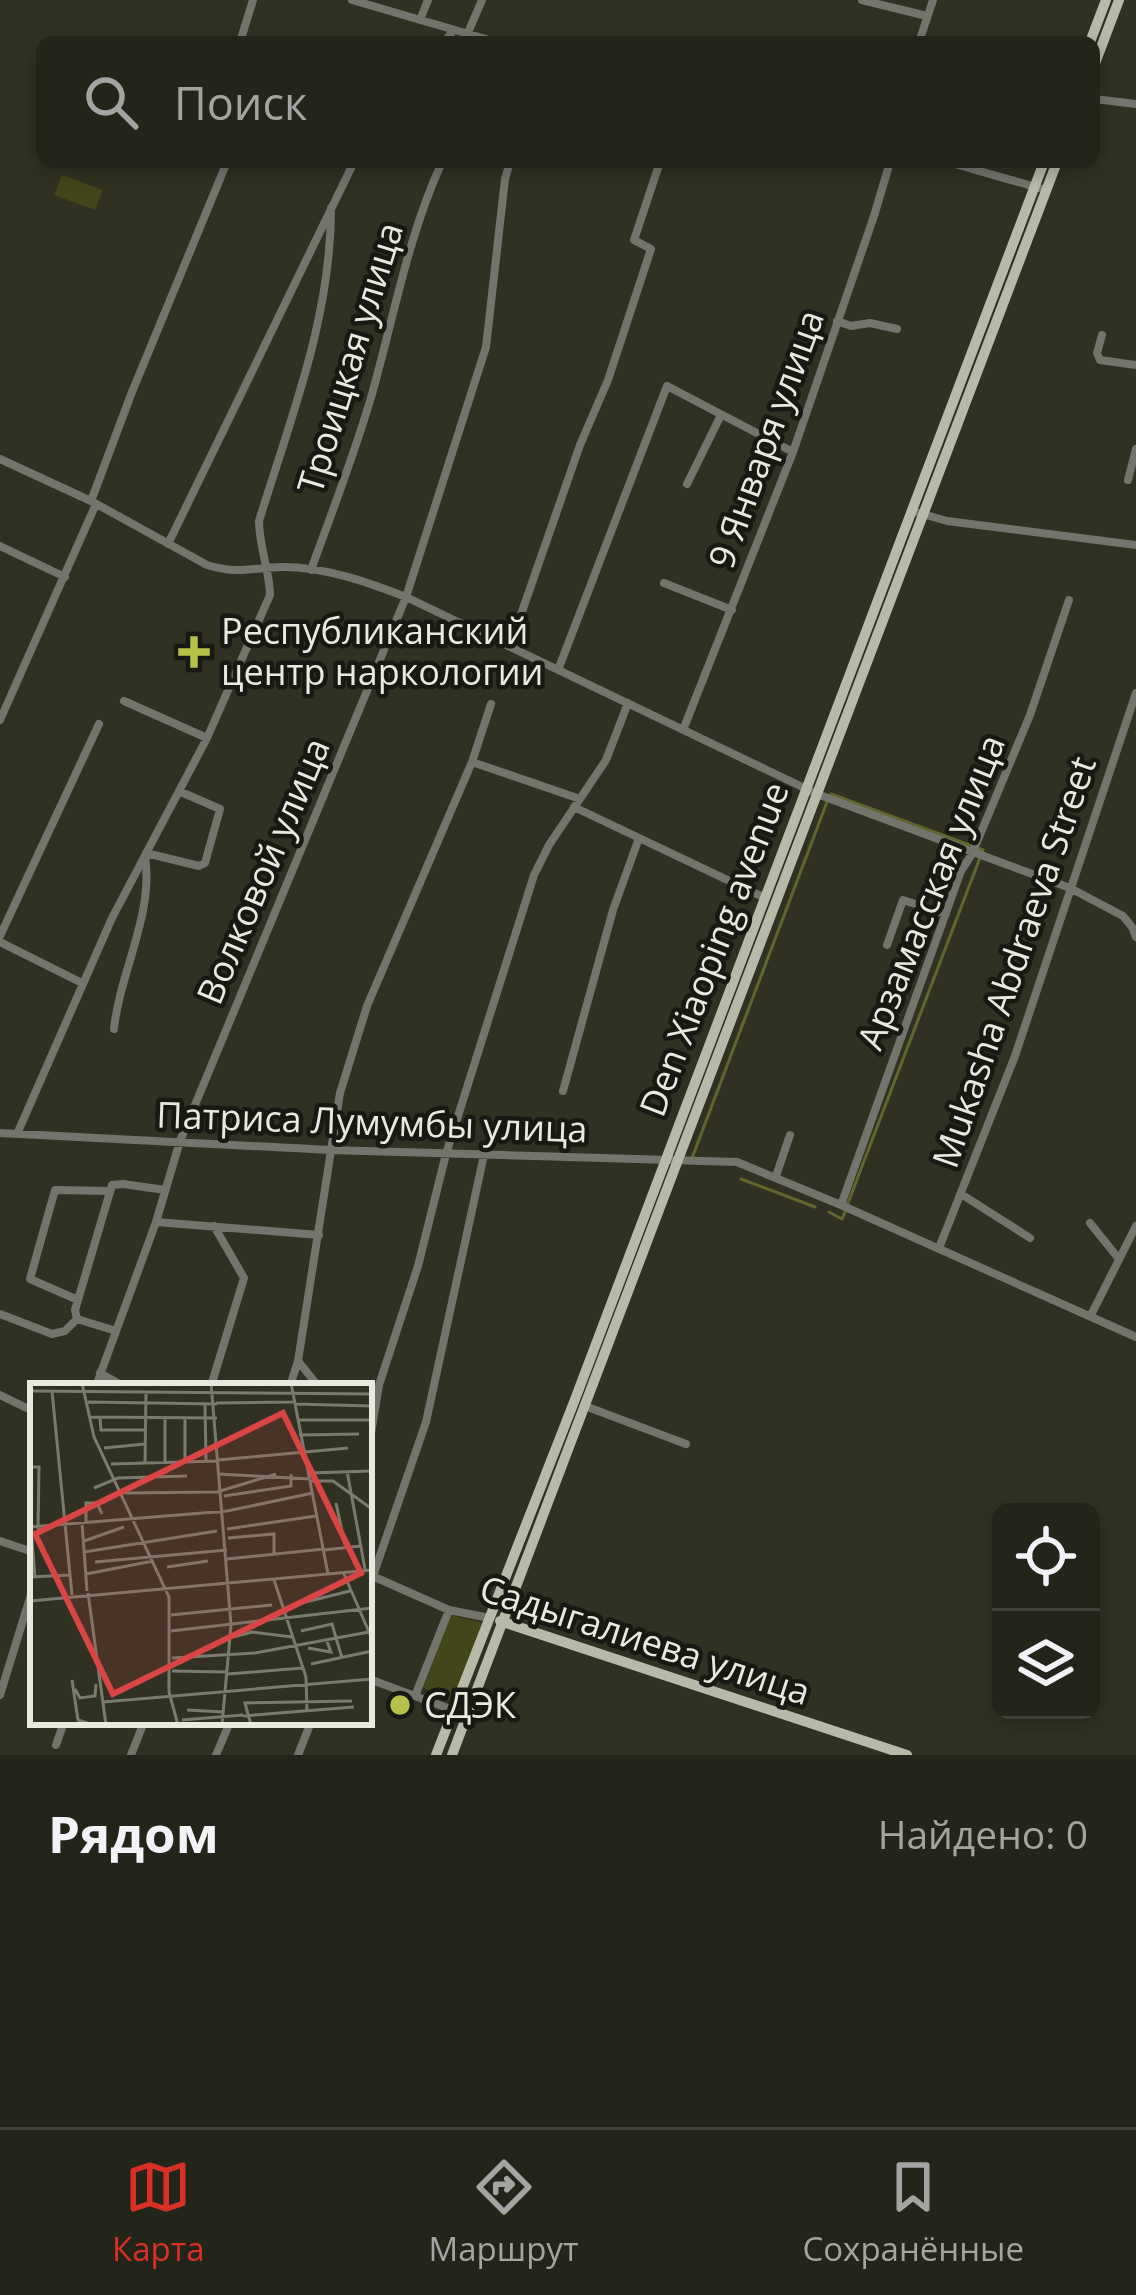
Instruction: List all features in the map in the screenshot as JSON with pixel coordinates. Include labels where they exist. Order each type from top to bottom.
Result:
[{"type":"main road","points":[[1092,36],[1106,0]]},
{"type":"main road","points":[[1100,50],[1119,0]]},
{"type":"main road","name":"Den Xiaoping avenue","points":[[452,1755],[496,1620],[918,514],[1040,188],[1043,168]]},
{"type":"main road","name":"Den Xiaoping avenue","points":[[1040,188],[1053,168]]},
{"type":"main road","name":"Den Xiaoping avenue","points":[[737,985],[764,898],[812,792]]},
{"type":"main road","name":"Den Xiaoping avenue","points":[[436,1755],[585,1406],[671,1162]]},
{"type":"main road","name":"Садыгалиева улица","points":[[496,1620],[907,1755]]},
{"type":"street","points":[[242,36],[253,0]]},
{"type":"street","points":[[352,0],[474,36]]},
{"type":"street","points":[[420,20],[428,0]]},
{"type":"street","points":[[467,34],[482,0]]},
{"type":"street","points":[[862,0],[927,16]]},
{"type":"street","points":[[921,36],[933,0]]},
{"type":"street","points":[[449,36],[454,30]]},
{"type":"street","points":[[1100,100],[1136,104]]},
{"type":"street","points":[[0,721],[65,577],[132,392],[225,168]]},
{"type":"street","points":[[168,544],[351,168]]},
{"type":"street","name":"Троицкая улица","points":[[311,570],[372,395],[428,192],[439,168]]},
{"type":"street","name":"Волковой улица","points":[[97,1383],[156,1222],[180,1141],[406,597],[486,347],[508,168]]},
{"type":"street","points":[[510,646],[651,249],[634,241],[658,168]]},
{"type":"street","name":"9 Января улица","points":[[683,730],[793,452],[888,168]]},
{"type":"street","points":[[969,168],[1040,188]]},
{"type":"street","name":"Троицкая улица","points":[[17,1133],[82,983],[208,738],[270,596],[260,520],[318,330],[327,281],[331,208]]},
{"type":"street","points":[[837,321],[897,329]]},
{"type":"street","points":[[1102,335],[1096,353],[1100,360],[1136,365]]},
{"type":"street","points":[[558,670],[667,386],[793,452]]},
{"type":"street","points":[[687,484],[721,415]]},
{"type":"street","points":[[1128,481],[1136,449]]},
{"type":"street","points":[[0,459],[206,565],[244,572],[285,566],[311,570],[360,580],[406,597],[812,792],[1070,888],[1123,916],[1136,937]]},
{"type":"street","points":[[918,514],[1136,545]]},
{"type":"street","points":[[0,546],[65,577]]},
{"type":"street","points":[[664,583],[732,610]]},
{"type":"street","name":"Арзамасская улица","points":[[841,1205],[961,871],[1030,715],[1069,600]]},
{"type":"street","points":[[0,692],[10,697]]},
{"type":"street","name":"Mukasha Abdraeva Street","points":[[939,1248],[1015,1056],[1136,693]]},
{"type":"street","points":[[124,701],[208,738]]},
{"type":"street","points":[[372,1427],[379,1385],[418,1266],[446,1154],[534,875],[606,760],[628,703]]},
{"type":"street","points":[[291,1383],[340,1094],[367,1006],[472,762],[491,704]]},
{"type":"street","points":[[82,983],[0,939],[99,724]]},
{"type":"street","points":[[472,762],[577,803],[764,898]]},
{"type":"street","points":[[145,855],[199,866],[205,863],[220,809],[180,792]]},
{"type":"street","points":[[563,1091],[613,910],[640,838]]},
{"type":"street","name":"Троицкая улица","points":[[114,1029],[145,904],[145,855]]},
{"type":"street","points":[[887,945],[903,900],[946,914]]},
{"type":"street","name":"Патриса Лумумбы улица","points":[[0,1132],[331,1150],[737,1162],[1136,1337]]},
{"type":"street","points":[[776,1176],[790,1136]]},
{"type":"street","points":[[372,1572],[426,1422],[484,1155]]},
{"type":"street","points":[[77,1319],[75,1310],[112,1185],[166,1190]]},
{"type":"street","points":[[78,1300],[30,1279],[55,1190],[110,1191]]},
{"type":"street","points":[[961,1194],[1030,1238]]},
{"type":"street","points":[[156,1222],[319,1235]]},
{"type":"street","points":[[1090,1223],[1119,1260]]},
{"type":"street","points":[[212,1383],[244,1278],[214,1226]]},
{"type":"street","points":[[1091,1315],[1136,1226]]},
{"type":"street","points":[[0,1314],[52,1334],[65,1331],[77,1319]]},
{"type":"street","points":[[77,1319],[116,1331]]},
{"type":"street","points":[[298,1361],[316,1383]]},
{"type":"street","points":[[100,1373],[118,1383]]},
{"type":"street","points":[[0,1395],[30,1410]]},
{"type":"street","points":[[585,1406],[686,1444]]},
{"type":"street","points":[[0,1540],[30,1551]]},
{"type":"street","name":"Садыгалиева улица","points":[[372,1575],[449,1610],[496,1620]]},
{"type":"street","points":[[0,1695],[30,1598]]},
{"type":"street","points":[[415,1696],[449,1610]]},
{"type":"street","points":[[372,1680],[453,1710]]},
{"type":"street","points":[[56,1744],[63,1725]]},
{"type":"street","points":[[131,1755],[143,1725]]},
{"type":"street","points":[[216,1755],[229,1725]]},
{"type":"street","points":[[298,1755],[310,1725]]},
{"type":"green space","points":[[62,175],[103,190],[95,210],[54,195]]},
{"type":"green space","points":[[451,1615],[483,1623],[454,1701],[423,1688]]},
{"type":"waterway","points":[[831,794],[983,850],[848,1203]]},
{"type":"waterway","points":[[692,1158],[827,802]]},
{"type":"waterway","points":[[741,1179],[815,1207]]},
{"type":"waterway","points":[[829,1212],[842,1219],[845,1212]]},
{"type":"place","name":"Республиканский центр наркологии","points":[[194,652]]},
{"type":"place","name":"СДЭК","points":[[400,1705]]}]
